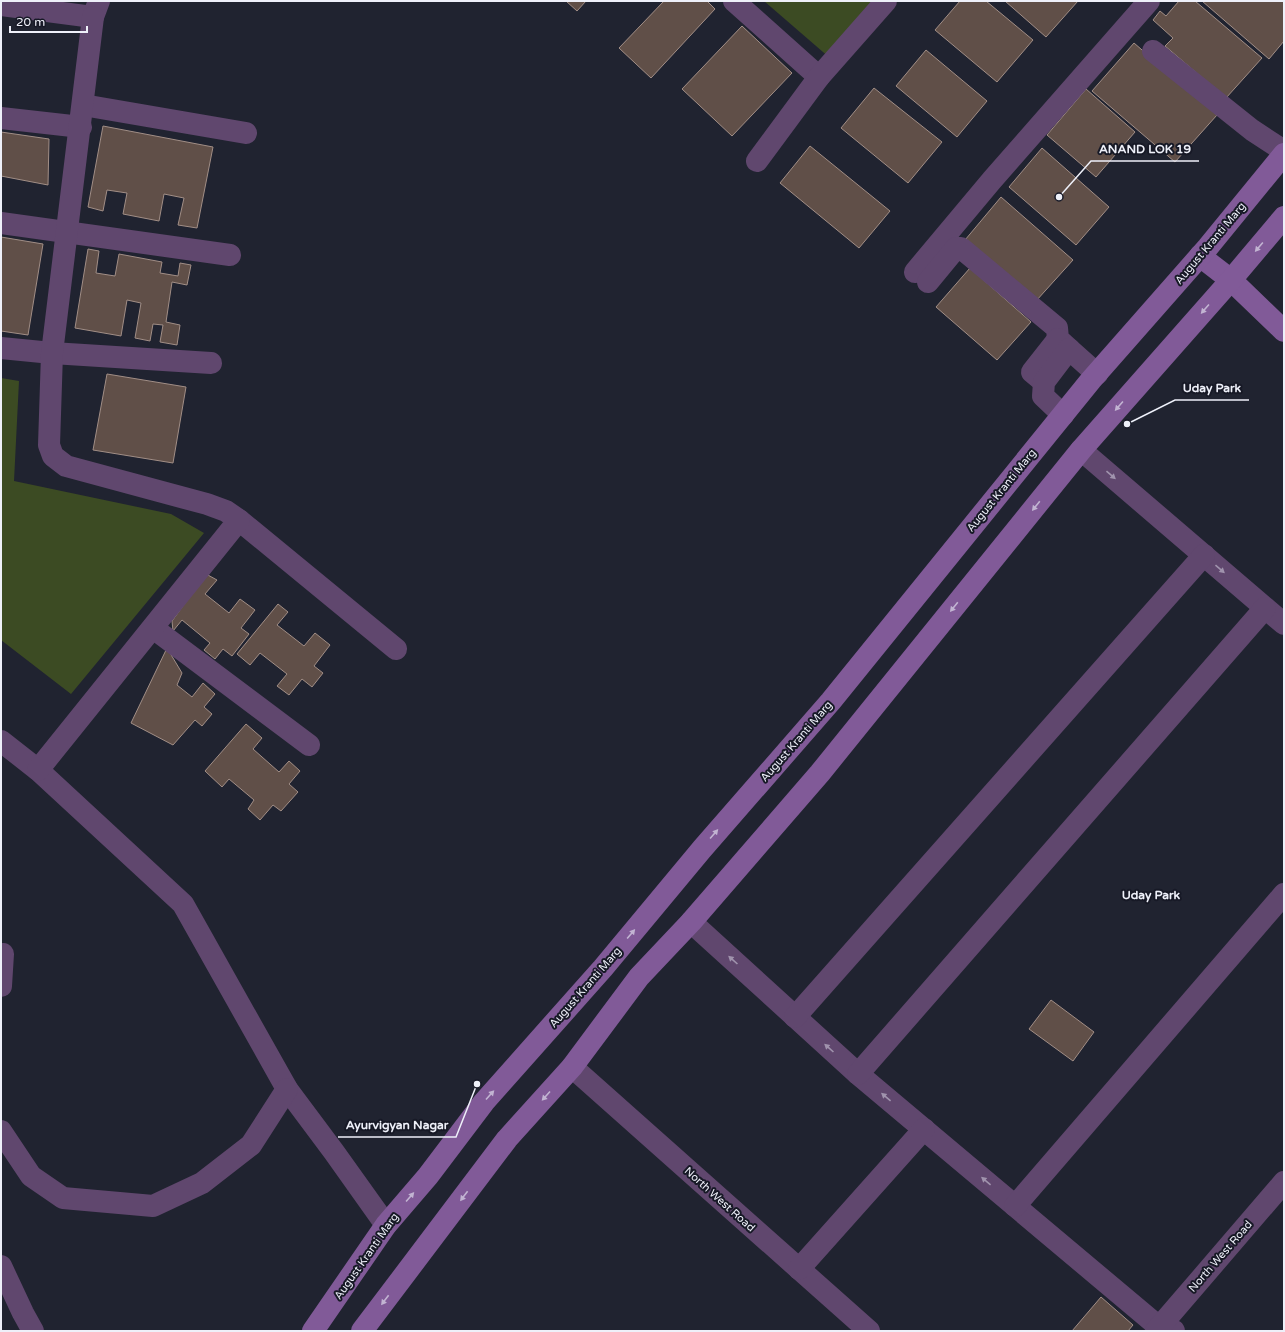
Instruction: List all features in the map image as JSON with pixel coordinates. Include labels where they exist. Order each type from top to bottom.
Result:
[{"type":"main road","name":"August Kranti Marg","points":[[313,1331],[386,1225],[428,1176],[484,1102],[603,968],[702,849],[831,701],[1063,415],[1200,256],[1284,154]]},
{"type":"main road","points":[[362,1331],[507,1139],[572,1067],[639,977],[691,922],[820,773],[1081,450],[1231,280],[1284,217]]},
{"type":"main road","points":[[1200,256],[1231,280],[1284,331]]},
{"type":"street","points":[[734,1],[820,78]]},
{"type":"street","points":[[757,161],[820,78],[886,1]]},
{"type":"street","points":[[1097,374],[1064,344],[1057,328],[960,248],[956,248],[922,277],[997,174],[1149,1]]},
{"type":"street","points":[[1,5],[96,9],[52,353],[49,445],[53,456],[66,466],[207,504],[226,511],[239,520],[396,649]]},
{"type":"street","points":[[1153,51],[1252,130],[1284,151]]},
{"type":"street","points":[[83,105],[246,133]]},
{"type":"street","points":[[1,118],[81,127]]},
{"type":"street","points":[[1,222],[230,255]]},
{"type":"street","points":[[1063,415],[1042,396],[1044,382],[1032,372],[1064,344]]},
{"type":"street","points":[[1,348],[52,353],[211,363]]},
{"type":"street","points":[[1081,450],[1284,624]]},
{"type":"street","points":[[38,770],[239,520]]},
{"type":"street","points":[[796,1017],[1204,555]]},
{"type":"street","points":[[858,1074],[1265,608]]},
{"type":"street","points":[[152,628],[309,745]]},
{"type":"street","points":[[1,741],[38,770],[183,904],[287,1089],[386,1225]]},
{"type":"street","points":[[1015,1206],[1284,894]]},
{"type":"street","points":[[691,922],[858,1074],[1163,1330]]},
{"type":"street","points":[[1,986],[2,954]]},
{"type":"street","name":"North West Road","points":[[572,1067],[869,1331]]},
{"type":"street","points":[[1,1131],[31,1176],[64,1198],[153,1206],[202,1183],[251,1145],[287,1089]]},
{"type":"street","points":[[799,1269],[924,1129]]},
{"type":"street","name":"North West Road","points":[[1163,1330],[1284,1182]]},
{"type":"street","points":[[1,1266],[33,1331]]},
{"type":"green space","points":[[764,1],[886,1],[838,65]]},
{"type":"green space","points":[[1,378],[19,381],[14,481],[171,514],[204,533],[71,694],[1,640]]},
{"type":"building","points":[[566,1],[586,1],[577,11]]},
{"type":"building","points":[[664,1],[707,1],[715,9],[651,78],[619,48]]},
{"type":"building","points":[[960,1],[986,1],[1033,40],[997,82],[935,30]]},
{"type":"building","points":[[1005,1],[1078,1],[1046,37]]},
{"type":"building","points":[[1179,1],[1195,1],[1262,58],[1226,98],[1165,46],[1173,38],[1153,20],[1160,11],[1166,16]]},
{"type":"building","points":[[1202,1],[1284,1],[1284,41],[1269,59]]},
{"type":"building","points":[[742,26],[792,73],[732,136],[682,89]]},
{"type":"building","points":[[1134,43],[1217,115],[1175,162],[1092,91]]},
{"type":"building","points":[[926,50],[987,101],[957,137],[896,86]]},
{"type":"building","points":[[874,88],[942,142],[908,183],[841,128]]},
{"type":"building","points":[[1086,89],[1135,132],[1096,177],[1047,135]]},
{"type":"building","points":[[103,126],[213,147],[197,228],[178,225],[184,198],[164,194],[159,221],[123,214],[127,193],[107,190],[103,211],[88,207]]},
{"type":"building","points":[[1,132],[49,139],[48,185],[1,176]]},
{"type":"building","points":[[810,146],[890,211],[859,248],[780,183]]},
{"type":"building","points":[[1042,148],[1109,207],[1076,245],[1009,187]]},
{"type":"building","points":[[1001,197],[1073,260],[1036,301],[965,240]]},
{"type":"building","points":[[1,237],[43,244],[28,335],[1,331]]},
{"type":"building","points":[[88,249],[99,251],[96,273],[115,276],[119,254],[162,262],[160,273],[178,276],[180,263],[191,265],[187,285],[172,282],[166,322],[180,325],[177,345],[160,342],[163,325],[153,324],[150,341],[135,338],[141,303],[127,300],[121,336],[75,328]]},
{"type":"building","points":[[970,268],[1031,322],[997,360],[936,307]]},
{"type":"building","points":[[107,374],[186,387],[173,463],[93,450]]},
{"type":"building","points":[[206,574],[217,580],[205,594],[229,613],[240,599],[255,610],[241,628],[249,634],[232,656],[223,649],[215,659],[204,650],[210,643],[182,620],[173,631],[172,621]]},
{"type":"building","points":[[278,604],[288,612],[277,625],[304,646],[315,633],[330,645],[314,666],[323,673],[312,687],[302,679],[289,695],[277,686],[287,674],[260,653],[250,665],[237,654]]},
{"type":"building","points":[[167,648],[182,673],[177,685],[192,697],[203,683],[215,694],[204,707],[212,714],[202,726],[195,720],[173,745],[131,723]]},
{"type":"building","points":[[246,724],[262,738],[253,749],[279,772],[289,761],[300,771],[289,784],[298,792],[281,811],[273,805],[260,820],[248,809],[254,800],[229,779],[222,787],[205,771]]},
{"type":"building","points":[[1051,1000],[1094,1032],[1073,1061],[1029,1029]]},
{"type":"building","points":[[1101,1297],[1133,1325],[1128,1331],[1072,1331]]},
{"type":"place","name":"ANAND LOK 19","points":[[1059,197]]},
{"type":"place","name":"Uday Park","points":[[1127,424]]},
{"type":"place","name":"Ayurvigyan Nagar","points":[[477,1084]]},
{"type":"district","name":"Uday Park","points":[[1151,895]]}]
